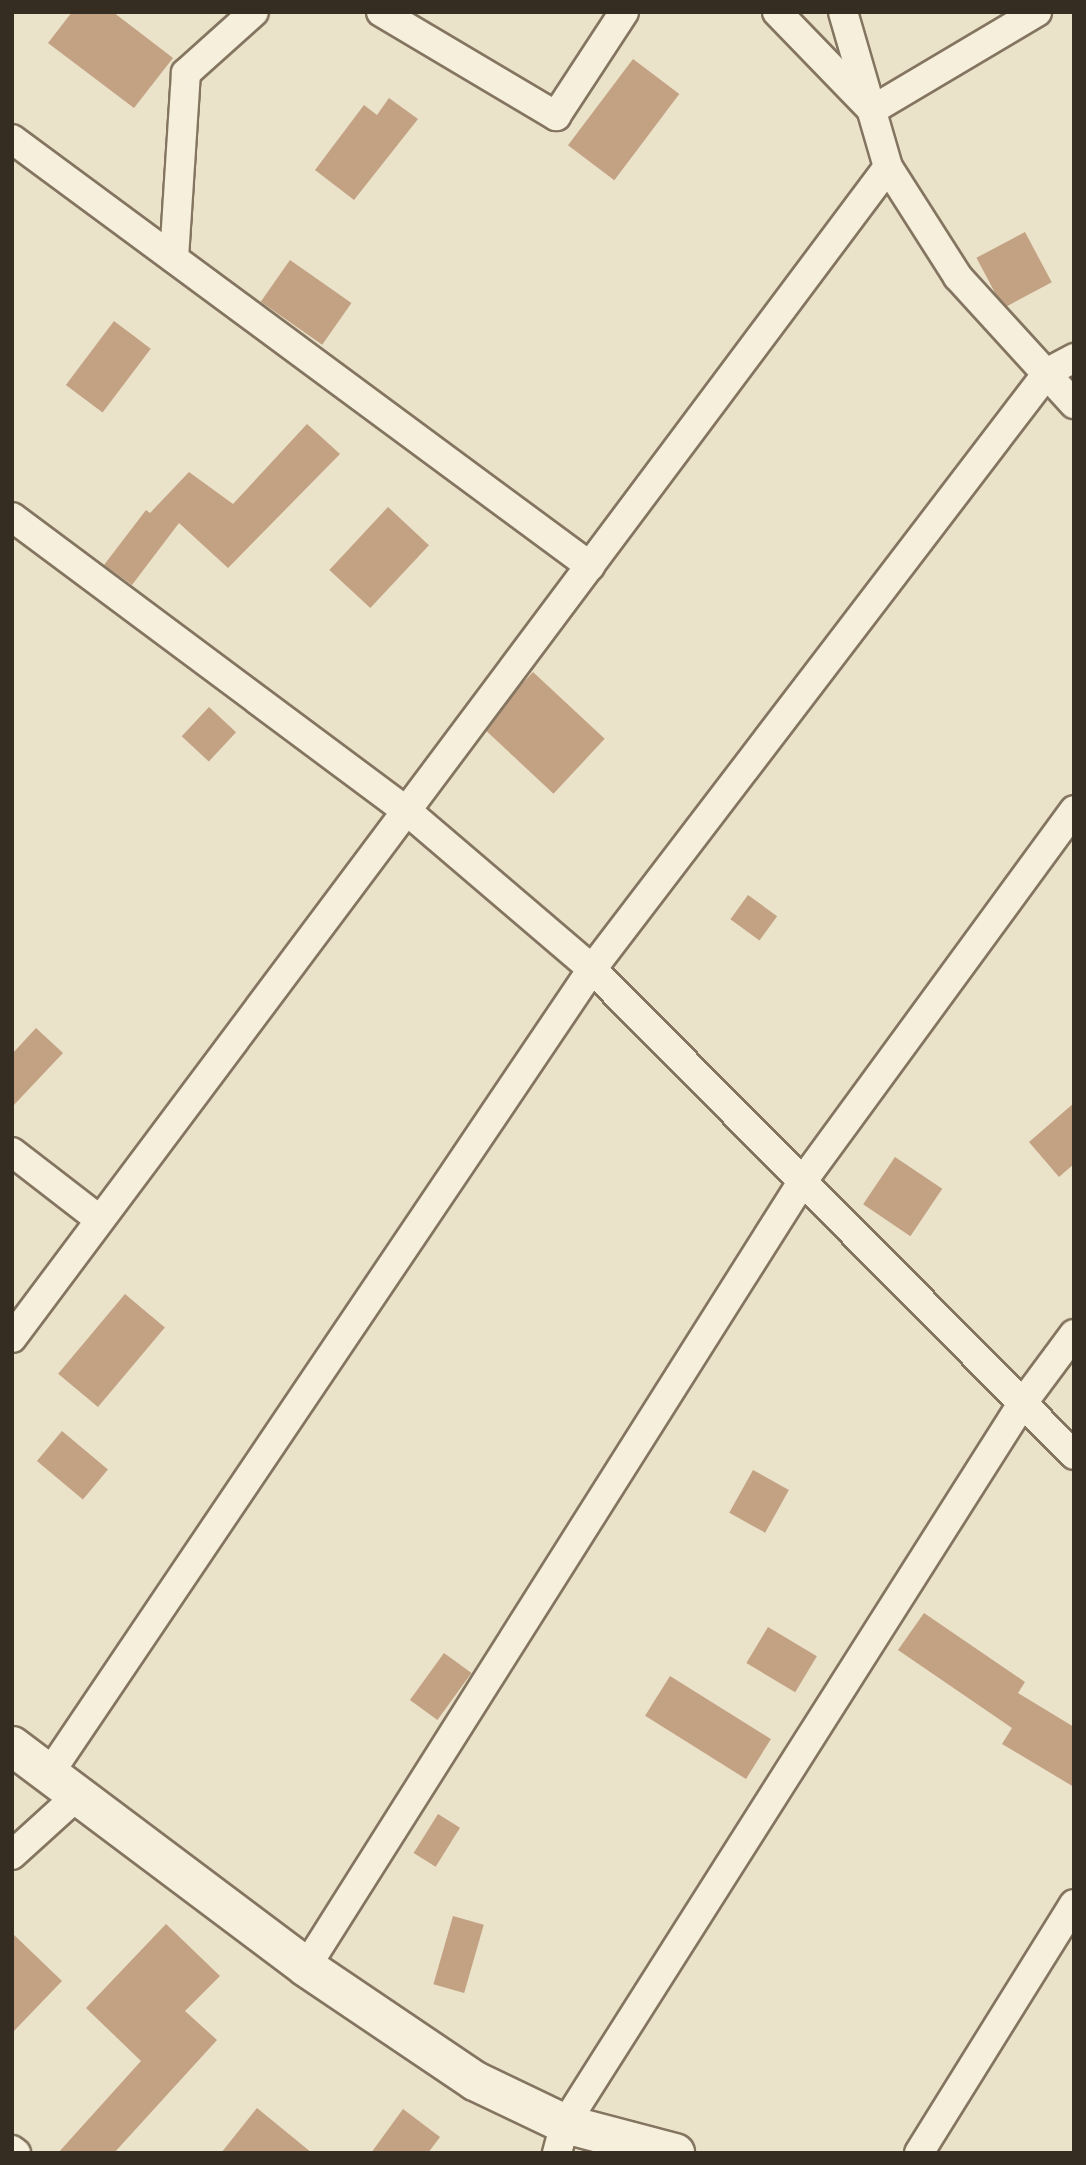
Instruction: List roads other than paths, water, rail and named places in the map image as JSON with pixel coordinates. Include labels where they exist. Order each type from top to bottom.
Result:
[{"type":"main road","points":[[12,1746],[306,1967],[561,2138],[676,2153]]},
{"type":"street","points":[[174,258],[186,73],[254,12]]},
{"type":"street","points":[[381,12],[556,116],[624,12]]},
{"type":"street","points":[[777,12],[872,110]]},
{"type":"street","points":[[843,12],[888,167],[958,277],[1048,372],[1074,404]]},
{"type":"street","points":[[872,110],[1037,12]]},
{"type":"street","points":[[12,139],[590,566]]},
{"type":"street","points":[[12,1338],[888,167]]},
{"type":"street","points":[[12,1855],[63,1786],[592,969],[1048,372],[1074,358]]},
{"type":"street","points":[[12,517],[407,811],[592,969],[1074,1455]]},
{"type":"street","points":[[306,1967],[802,1182],[1074,810]]},
{"type":"street","points":[[12,1152],[100,1220]]},
{"type":"street","points":[[561,2138],[1022,1404],[1074,1334]]},
{"type":"street","points":[[919,2153],[1074,1904]]}]
